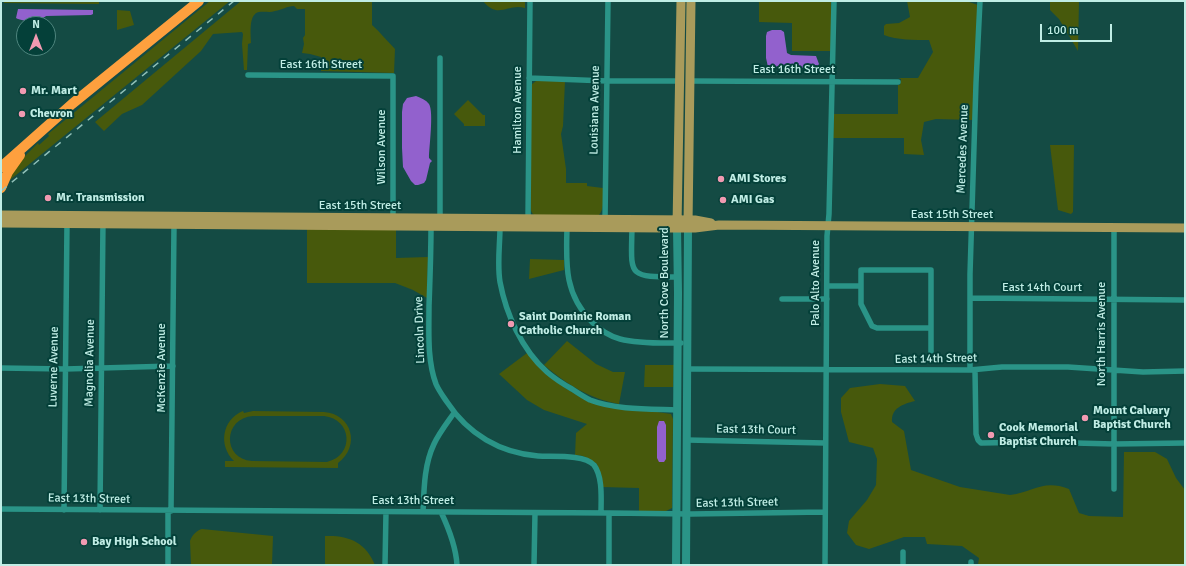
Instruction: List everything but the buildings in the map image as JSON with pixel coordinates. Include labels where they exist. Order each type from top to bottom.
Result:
[{"type":"highway","points":[[1,167],[72,104],[199,1]]},
{"type":"highway","points":[[1,188],[8,172],[28,142]]},
{"type":"main road","name":"North Cove Boulevard","points":[[676,565],[679,343],[676,224],[681,1]]},
{"type":"main road","name":"North Cove Boulevard","points":[[686,565],[691,1]]},
{"type":"main road","name":"East 15th Street","points":[[1,215],[67,220]]},
{"type":"main road","name":"East 15th Street","points":[[1,223],[103,220],[1185,228]]},
{"type":"main road","name":"East 15th Street","points":[[605,224],[632,228],[676,224]]},
{"type":"main road","points":[[679,343],[683,366],[687,369]]},
{"type":"street","name":"Hamilton Avenue","points":[[528,223],[530,1]]},
{"type":"street","name":"Louisiana Avenue","points":[[605,224],[608,1]]},
{"type":"street","name":"Palo Alto Avenue","points":[[825,565],[827,286],[834,1]]},
{"type":"street","name":"Mercedes Avenue","points":[[980,1],[976,83],[970,298],[976,434],[978,440],[982,443],[1036,442],[1114,444]]},
{"type":"street","name":"Lincoln Drive","points":[[440,58],[435,222],[429,328],[430,355],[436,384],[454,413],[468,427],[486,441],[517,453],[536,456],[582,458],[592,464],[600,480],[601,513]]},
{"type":"street","name":"East 16th Street","points":[[248,75],[393,76]]},
{"type":"street","name":"Wilson Avenue","points":[[393,76],[393,222]]},
{"type":"street","points":[[529,78],[607,81],[679,81]]},
{"type":"street","name":"East 16th Street","points":[[690,81],[898,82]]},
{"type":"street","name":"Luverne Avenue","points":[[64,510],[67,220]]},
{"type":"street","name":"Magnolia Avenue","points":[[100,510],[100,368],[103,220]]},
{"type":"street","name":"McKenzie Avenue","points":[[168,565],[173,366],[174,221]]},
{"type":"street","points":[[500,223],[499,272],[500,282],[507,307],[524,343],[534,358],[547,372],[590,400],[600,403],[620,407],[677,410]]},
{"type":"street","points":[[567,223],[566,268],[568,280],[578,305],[590,320],[605,332],[621,339],[679,343]]},
{"type":"street","points":[[632,228],[632,261],[636,272],[648,277],[678,277]]},
{"type":"street","name":"North Harris Avenue","points":[[1114,228],[1114,489]]},
{"type":"street","points":[[930,358],[931,328],[931,270],[861,270],[861,304],[872,326],[876,328],[931,328]]},
{"type":"street","points":[[827,286],[861,286]]},
{"type":"street","name":"East 14th Court","points":[[970,298],[1185,300]]},
{"type":"street","points":[[782,299],[827,299]]},
{"type":"street","points":[[1,368],[65,369],[173,366]]},
{"type":"street","name":"East 14th Street","points":[[687,369],[973,370],[1068,367],[1113,371],[1185,371]]},
{"type":"street","points":[[423,512],[425,476],[433,445],[440,432],[454,413]]},
{"type":"street","name":"East 13th Court","points":[[687,440],[825,443]]},
{"type":"street","points":[[1114,444],[1185,443]]},
{"type":"street","name":"East 13th Street","points":[[1,509],[676,514],[825,512]]},
{"type":"street","points":[[385,565],[386,512]]},
{"type":"street","points":[[441,512],[449,529],[457,558],[457,565]]},
{"type":"street","points":[[534,565],[535,513]]},
{"type":"street","points":[[609,513],[609,565]]},
{"type":"street","points":[[903,552],[903,565]]},
{"type":"green space","points":[[4,1],[99,1],[99,4],[4,3]]},
{"type":"green space","points":[[210,1],[230,1],[5,184],[20,161],[38,143],[39,145],[49,136],[48,134]]},
{"type":"green space","points":[[241,1],[372,1],[372,25],[395,49],[394,73],[321,71],[321,57],[302,53],[304,44],[303,38],[305,35],[305,9],[297,9],[294,6],[291,6],[273,12],[259,12],[255,14],[251,25],[251,43],[248,44],[247,70],[244,70],[242,32],[213,34],[201,51],[142,105],[122,114],[104,131],[95,122]]},
{"type":"green space","points":[[483,1],[525,1],[525,8],[513,7],[498,10],[488,7]]},
{"type":"green space","points":[[759,1],[831,1],[831,51],[792,51],[792,23],[759,22]]},
{"type":"green space","points":[[907,1],[966,1],[978,5],[973,120],[936,119],[924,122],[921,140],[924,155],[904,154],[904,138],[833,138],[834,114],[898,114],[898,85],[900,85],[901,79],[898,78],[918,78],[933,52],[929,40],[900,39],[884,35],[884,26],[886,24],[899,23],[910,17]]},
{"type":"green space","points":[[1050,1],[1079,1],[1078,51],[1059,19],[1050,10]]},
{"type":"green space","points":[[117,10],[130,11],[134,25],[117,30]]},
{"type":"green space","points":[[536,81],[565,81],[563,126],[561,134],[566,169],[566,183],[587,183],[587,186],[603,188],[603,206],[599,215],[534,215],[532,213],[530,208],[531,85]]},
{"type":"green space","points":[[468,100],[483,115],[485,115],[485,126],[464,126],[464,124],[454,114]]},
{"type":"green space","points":[[1050,145],[1074,145],[1073,212],[1071,214],[1058,210]]},
{"type":"green space","points":[[307,229],[396,230],[396,258],[428,257],[427,298],[413,290],[395,283],[307,283]]},
{"type":"green space","points":[[530,259],[564,260],[564,270],[529,279]]},
{"type":"green space","points":[[567,341],[596,364],[613,372],[625,372],[619,404],[598,398],[579,390],[561,379],[544,365]]},
{"type":"green space","points":[[527,353],[565,388],[589,402],[671,414],[673,419],[672,508],[666,511],[639,511],[639,488],[602,487],[597,464],[583,456],[575,455],[576,433],[587,424],[544,410],[527,400],[499,374]]},
{"type":"green space","points":[[645,365],[674,365],[673,387],[644,387]]},
{"type":"green space","points":[[880,384],[905,386],[915,401],[899,407],[893,413],[892,417],[892,422],[904,431],[911,470],[960,487],[1010,495],[1039,487],[1052,485],[1060,486],[1069,489],[1079,513],[1089,516],[1123,517],[1124,452],[1155,452],[1167,459],[1176,478],[1185,490],[1185,565],[978,565],[979,558],[962,546],[927,544],[925,537],[904,537],[869,549],[856,545],[847,533],[849,521],[867,500],[876,485],[877,459],[873,448],[849,442],[841,412],[841,398],[850,388]]},
{"type":"green space","points":[[243,411],[244,413],[253,411],[324,412],[334,414],[341,418],[347,425],[351,440],[349,448],[345,456],[338,463],[338,468],[225,467],[225,461],[234,461],[229,455],[224,441],[225,433],[230,420]],"holes":[[[253,416],[324,416],[340,423],[345,430],[346,438],[346,445],[342,452],[336,458],[327,462],[252,461],[242,459],[235,453],[231,446],[230,438],[232,431],[236,424],[243,418]]]},
{"type":"green space","points":[[202,529],[273,536],[272,565],[191,565],[190,541],[198,530]]},
{"type":"green space","points":[[325,536],[349,539],[361,545],[367,551],[375,565],[325,565]]},
{"type":"shaded area","points":[[18,9],[93,10],[93,14],[91,15],[16,16]]},
{"type":"shaded area","points":[[772,30],[781,30],[784,32],[787,53],[791,55],[816,56],[819,64],[817,67],[768,67],[766,58],[766,36],[767,32]]},
{"type":"shaded area","points":[[416,96],[425,100],[429,104],[431,114],[429,158],[432,161],[430,163],[426,180],[424,183],[418,185],[415,185],[411,181],[403,167],[402,148],[403,104],[407,98]]},
{"type":"shaded area","points":[[659,421],[664,421],[666,425],[666,459],[664,462],[659,462],[657,458],[657,427]]},
{"type":"railway","points":[[1,191],[234,1]]},
{"type":"place","name":"Mr. Mart","points":[[23,91]]},
{"type":"place","name":"Chevron","points":[[22,114]]},
{"type":"place","name":"AMI Stores","points":[[721,179]]},
{"type":"place","name":"Mr. Transmission","points":[[48,198]]},
{"type":"place","name":"AMI Gas","points":[[723,200]]},
{"type":"place","name":"Saint Dominic Roman Catholic Church","points":[[511,324]]},
{"type":"place","name":"Mount Calvary Baptist Church","points":[[1085,418]]},
{"type":"place","name":"Cook Memorial Baptist Church","points":[[991,435]]},
{"type":"place","name":"Bay High School","points":[[84,542]]}]
